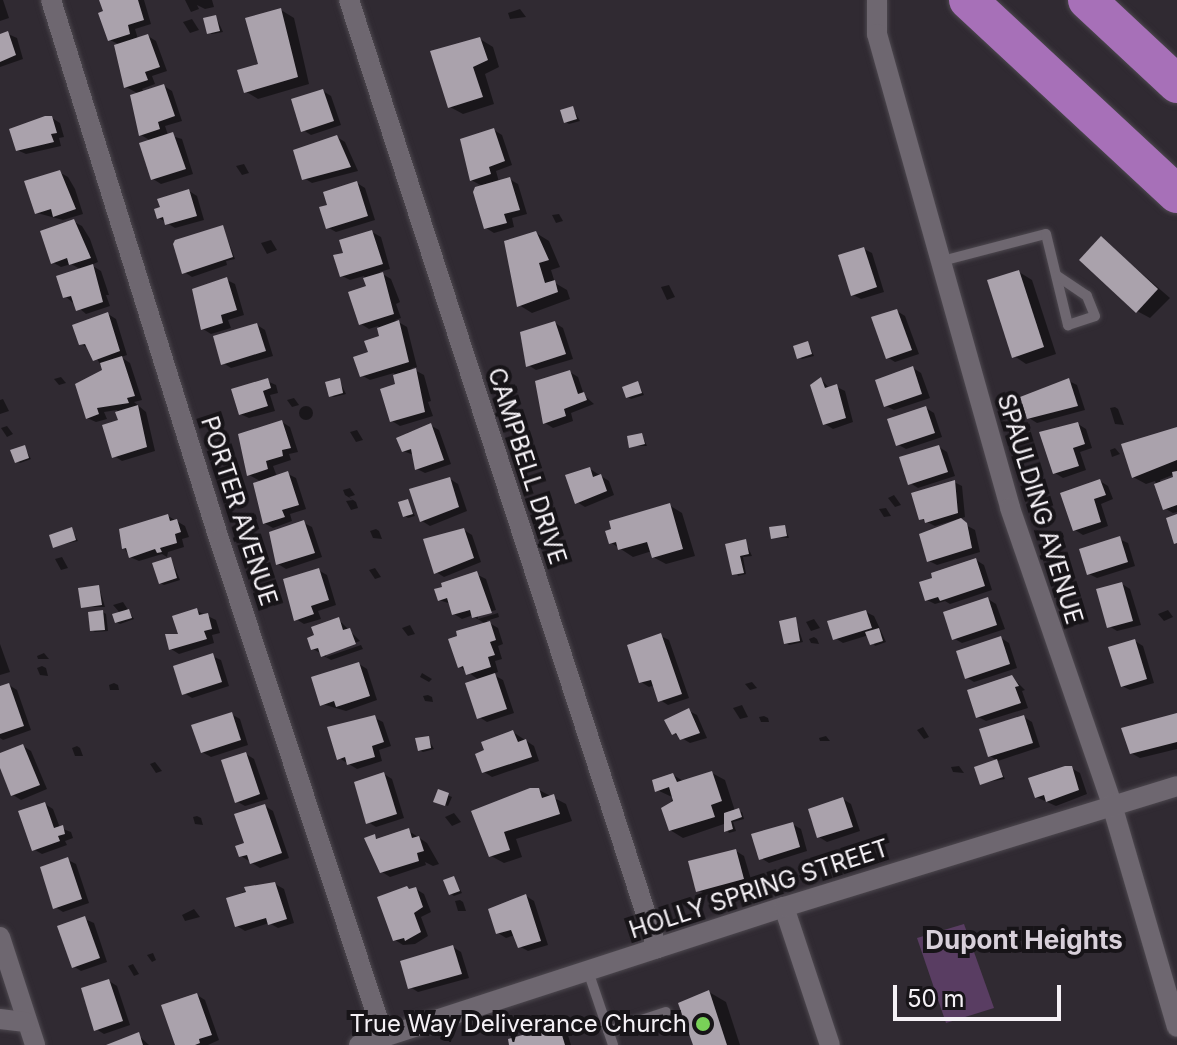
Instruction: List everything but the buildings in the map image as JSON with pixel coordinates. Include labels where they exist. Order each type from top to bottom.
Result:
[{"type":"highway","points":[[968,0],[1177,194]]},
{"type":"highway","points":[[1087,0],[1177,84]]},
{"type":"street","name":"PORTER AVENUE","points":[[51,0],[219,539],[384,1037]]},
{"type":"street","name":"CAMPBELL DRIVE","points":[[349,0],[657,948]]},
{"type":"street","name":"SPAULDING AVENUE","points":[[877,0],[877,34],[1010,508],[1112,805],[1177,1027]]},
{"type":"street","name":"HOLLY SPRING STREET","points":[[359,1045],[784,907],[1177,786]]},
{"type":"street","points":[[784,907],[830,1045]]},
{"type":"street","points":[[0,937],[35,1045]]},
{"type":"street","points":[[0,1019],[26,1022]]},
{"type":"lane","points":[[942,261],[1046,234],[1068,325],[1095,316],[1087,296],[1057,276]]},
{"type":"lane","points":[[588,971],[613,1045]]},
{"type":"lane","points":[[608,1031],[666,1012]]},
{"type":"shaded area","points":[[964,924],[994,1008],[946,1023],[917,938]]},
{"type":"place","name":"True Way Deliverance Church","points":[[703,1024]]},
{"type":"district","name":"Dupont Heights","points":[[1024,940]]}]
